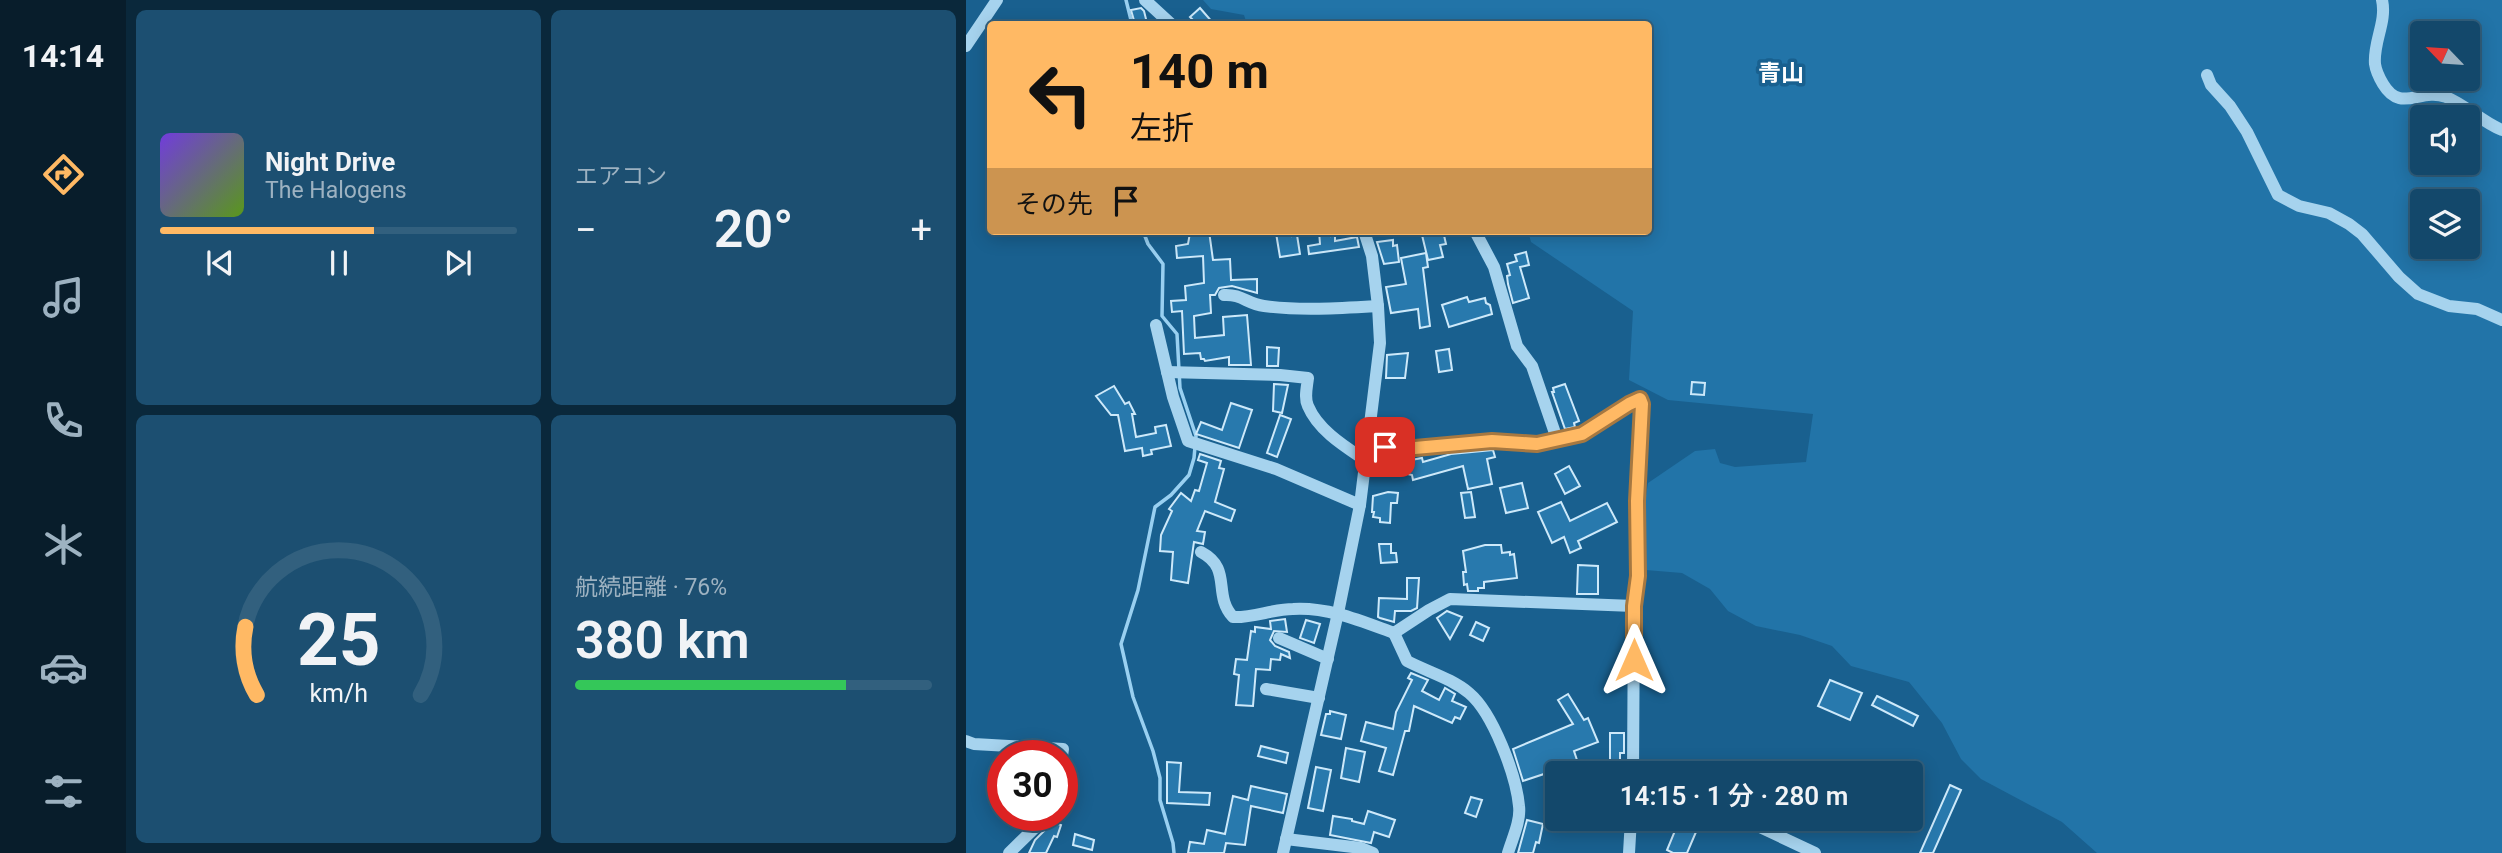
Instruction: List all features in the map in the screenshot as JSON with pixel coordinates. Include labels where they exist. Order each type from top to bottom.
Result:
[{"type":"street","points":[[966,46],[997,0]]},
{"type":"street","points":[[1145,0],[1168,21]]},
{"type":"street","points":[[2382,0],[2383,22],[2375,63],[2379,76],[2392,96],[2401,100],[2427,93],[2437,94],[2502,130]]},
{"type":"street","points":[[2207,75],[2211,85],[2248,132],[2278,195],[2299,206],[2329,213],[2349,224],[2362,234],[2399,277],[2418,293],[2449,306],[2477,309],[2502,320]]},
{"type":"street","points":[[1283,853],[1328,660],[1360,505],[1380,343],[1372,256],[1365,235]]},
{"type":"street","points":[[1477,235],[1494,267],[1517,346],[1532,366],[1557,439]]},
{"type":"street","points":[[1224,295],[1236,294],[1250,304],[1273,307],[1327,309],[1378,306]]},
{"type":"street","points":[[1156,325],[1188,441],[1276,469],[1360,505]]},
{"type":"street","points":[[1167,372],[1308,378],[1307,405],[1330,433],[1365,460]]},
{"type":"street","points":[[1368,441],[1385,447],[1404,449],[1492,441],[1537,444],[1582,434],[1640,399],[1633,761]]},
{"type":"street","points":[[1201,552],[1218,565],[1226,610],[1233,617],[1294,608],[1338,613],[1394,634],[1407,661],[1450,680],[1471,695],[1487,716],[1507,762],[1520,807],[1508,853]]},
{"type":"street","points":[[1394,634],[1450,599],[1634,606]]},
{"type":"street","points":[[1279,638],[1328,660]]},
{"type":"street","points":[[1266,689],[1319,698]]},
{"type":"street","points":[[966,741],[987,745]]},
{"type":"street","points":[[1009,853],[1031,831]]},
{"type":"street","points":[[1629,853],[1630,831]]},
{"type":"street","points":[[1768,831],[1815,853]]},
{"type":"street","points":[[1286,839],[1360,848],[1373,853]]},
{"type":"shaded area","points":[[1203,0],[2502,0],[2502,853],[2097,853],[2062,822],[1981,779],[1961,759],[1942,723],[1909,682],[1851,666],[1832,646],[1800,635],[1756,626],[1728,611],[1710,589],[1682,573],[1646,570],[1645,502],[1648,483],[1695,451],[1715,449],[1720,463],[1735,467],[1806,462],[1813,414],[1668,400],[1629,380],[1633,311],[1531,242],[1529,235],[1652,235],[1652,21],[1246,21],[1244,15],[1211,9]]},
{"type":"building","points":[[1141,8],[1146,21],[1134,21],[1131,10]]},
{"type":"building","points":[[1200,8],[1211,21],[1194,21],[1190,17]]},
{"type":"building","points":[[1190,235],[1210,235],[1213,260],[1230,259],[1231,280],[1257,279],[1257,293],[1232,286],[1219,288],[1215,295],[1210,295],[1211,313],[1194,316],[1195,338],[1224,335],[1223,317],[1247,315],[1251,365],[1229,365],[1229,357],[1205,361],[1201,359],[1200,353],[1184,354],[1182,311],[1172,312],[1171,301],[1186,300],[1185,286],[1204,283],[1203,256],[1177,258],[1176,246],[1188,244]]},
{"type":"building","points":[[1276,235],[1297,235],[1300,254],[1280,257]]},
{"type":"building","points":[[1319,235],[1335,235],[1335,241],[1357,237],[1359,247],[1309,254],[1308,246],[1320,244]]},
{"type":"building","points":[[1422,235],[1444,235],[1446,244],[1440,245],[1443,257],[1428,260]]},
{"type":"building","points":[[1393,240],[1393,246],[1397,245],[1399,262],[1384,264],[1377,242]]},
{"type":"building","points":[[1526,252],[1529,265],[1520,267],[1529,298],[1513,303],[1507,264],[1517,261],[1515,255]]},
{"type":"building","points":[[1426,253],[1428,267],[1423,268],[1430,326],[1420,328],[1418,309],[1391,313],[1386,287],[1406,284],[1401,258]]},
{"type":"building","points":[[1467,297],[1469,302],[1485,298],[1492,314],[1449,327],[1442,305]]},
{"type":"building","points":[[1267,347],[1279,348],[1278,366],[1267,366]]},
{"type":"building","points":[[1449,349],[1452,370],[1439,372],[1436,351]]},
{"type":"building","points":[[1408,353],[1405,378],[1386,378],[1387,355]]},
{"type":"building","points":[[1692,382],[1705,383],[1704,395],[1691,394]]},
{"type":"building","points":[[1274,384],[1288,385],[1282,413],[1273,411]]},
{"type":"building","points":[[1565,384],[1579,421],[1574,423],[1575,427],[1565,429],[1552,392],[1553,388]]},
{"type":"building","points":[[1114,386],[1125,404],[1129,402],[1135,414],[1132,414],[1136,437],[1156,433],[1155,427],[1166,425],[1171,446],[1151,450],[1152,454],[1143,456],[1142,448],[1125,451],[1118,415],[1111,415],[1096,396]]},
{"type":"building","points":[[1231,403],[1252,410],[1239,448],[1196,434],[1201,422],[1222,430]]},
{"type":"building","points":[[1280,415],[1291,419],[1277,457],[1267,453]]},
{"type":"building","points":[[1493,450],[1495,457],[1487,459],[1492,484],[1468,489],[1463,466],[1413,480],[1412,475],[1377,467],[1386,465],[1388,456],[1402,458],[1401,462],[1422,458],[1423,462],[1451,454]]},
{"type":"building","points":[[1200,454],[1221,461],[1219,468],[1224,469],[1215,502],[1235,510],[1231,521],[1205,511],[1197,531],[1205,532],[1203,544],[1194,542],[1188,583],[1171,580],[1173,552],[1160,551],[1161,535],[1172,511],[1169,509],[1181,493],[1191,501],[1195,490],[1199,491],[1207,463],[1198,460]]},
{"type":"building","points":[[1569,466],[1580,486],[1565,494],[1555,474]]},
{"type":"building","points":[[1522,483],[1528,508],[1506,513],[1500,488]]},
{"type":"building","points":[[1388,492],[1398,493],[1397,503],[1391,503],[1390,523],[1380,522],[1380,518],[1373,517],[1372,512],[1373,496]]},
{"type":"building","points":[[1471,492],[1475,517],[1465,518],[1461,493]]},
{"type":"building","points":[[1561,502],[1570,521],[1607,503],[1617,522],[1578,541],[1581,548],[1570,553],[1564,537],[1552,543],[1538,512]]},
{"type":"building","points":[[1379,544],[1391,544],[1391,553],[1396,553],[1397,562],[1381,563]]},
{"type":"building","points":[[1485,545],[1501,545],[1502,553],[1514,554],[1517,578],[1484,582],[1484,588],[1468,591],[1467,584],[1464,585],[1463,572],[1466,572],[1463,551]]},
{"type":"building","points":[[1578,565],[1598,566],[1598,594],[1577,594]]},
{"type":"building","points":[[1407,578],[1419,578],[1417,608],[1411,611],[1395,611],[1394,622],[1378,617],[1379,598],[1407,599]]},
{"type":"building","points":[[1447,611],[1462,617],[1450,639],[1437,618]]},
{"type":"building","points":[[1285,619],[1287,632],[1274,631],[1270,640],[1275,646],[1289,652],[1290,658],[1281,654],[1280,660],[1271,659],[1270,670],[1256,669],[1253,706],[1236,705],[1239,675],[1234,674],[1236,659],[1247,660],[1251,631],[1255,632],[1255,627],[1271,629],[1270,621]]},
{"type":"building","points":[[1306,620],[1320,624],[1314,643],[1300,638]]},
{"type":"building","points":[[1476,622],[1489,628],[1483,641],[1470,635]]},
{"type":"building","points":[[1411,673],[1428,680],[1422,691],[1439,700],[1445,688],[1455,694],[1452,701],[1466,707],[1460,719],[1455,717],[1452,723],[1414,706],[1409,731],[1405,731],[1393,775],[1379,771],[1386,748],[1361,741],[1366,722],[1393,729],[1396,712],[1412,680],[1408,678]]},
{"type":"building","points":[[1830,680],[1862,693],[1850,720],[1818,706]]},
{"type":"building","points":[[1568,694],[1584,720],[1588,718],[1598,742],[1574,751],[1577,760],[1545,761],[1545,774],[1523,781],[1513,749],[1573,724],[1558,700]]},
{"type":"building","points":[[1877,696],[1918,716],[1913,726],[1872,705]]},
{"type":"building","points":[[1330,711],[1346,715],[1341,739],[1321,735],[1326,714],[1330,714]]},
{"type":"building","points":[[1610,733],[1624,733],[1624,753],[1620,753],[1620,761],[1610,761]]},
{"type":"building","points":[[1261,746],[1288,753],[1286,763],[1258,756]]},
{"type":"building","points":[[1346,748],[1365,752],[1359,782],[1341,778]]},
{"type":"building","points":[[1167,762],[1181,763],[1179,792],[1210,793],[1209,805],[1167,803]]},
{"type":"building","points":[[1316,767],[1331,770],[1323,811],[1308,808]]},
{"type":"building","points":[[1950,785],[1961,790],[1933,853],[1920,853]]},
{"type":"building","points":[[1251,786],[1287,794],[1283,813],[1251,806],[1245,845],[1226,843],[1224,853],[1188,853],[1190,842],[1204,844],[1207,830],[1225,834],[1233,796],[1248,800]]},
{"type":"building","points":[[1471,797],[1482,800],[1476,817],[1465,813]]},
{"type":"building","points":[[1368,811],[1395,820],[1389,837],[1374,832],[1371,843],[1330,835],[1333,816],[1364,824]]},
{"type":"building","points":[[1527,820],[1543,824],[1539,843],[1536,842],[1533,853],[1518,853]]},
{"type":"building","points":[[1044,831],[1059,831],[1046,853],[1029,853],[1035,840]]},
{"type":"building","points":[[1675,831],[1696,832],[1687,853],[1667,850]]},
{"type":"building","points":[[1075,834],[1094,840],[1092,850],[1073,845]]},
{"type":"waterway","points":[[1126,0],[1131,21]]},
{"type":"waterway","points":[[1145,235],[1163,264],[1162,316],[1177,334],[1180,388],[1196,436],[1189,475],[1171,495],[1155,507],[1138,590],[1121,644],[1133,697],[1160,778],[1160,800],[1174,853]]},
{"type":"district","name":"青山","points":[[1781,73]]},
{"type":"route","points":[[1385,447],[1404,449],[1492,441],[1537,444],[1582,434],[1640,399],[1642,404],[1634,660]]}]
